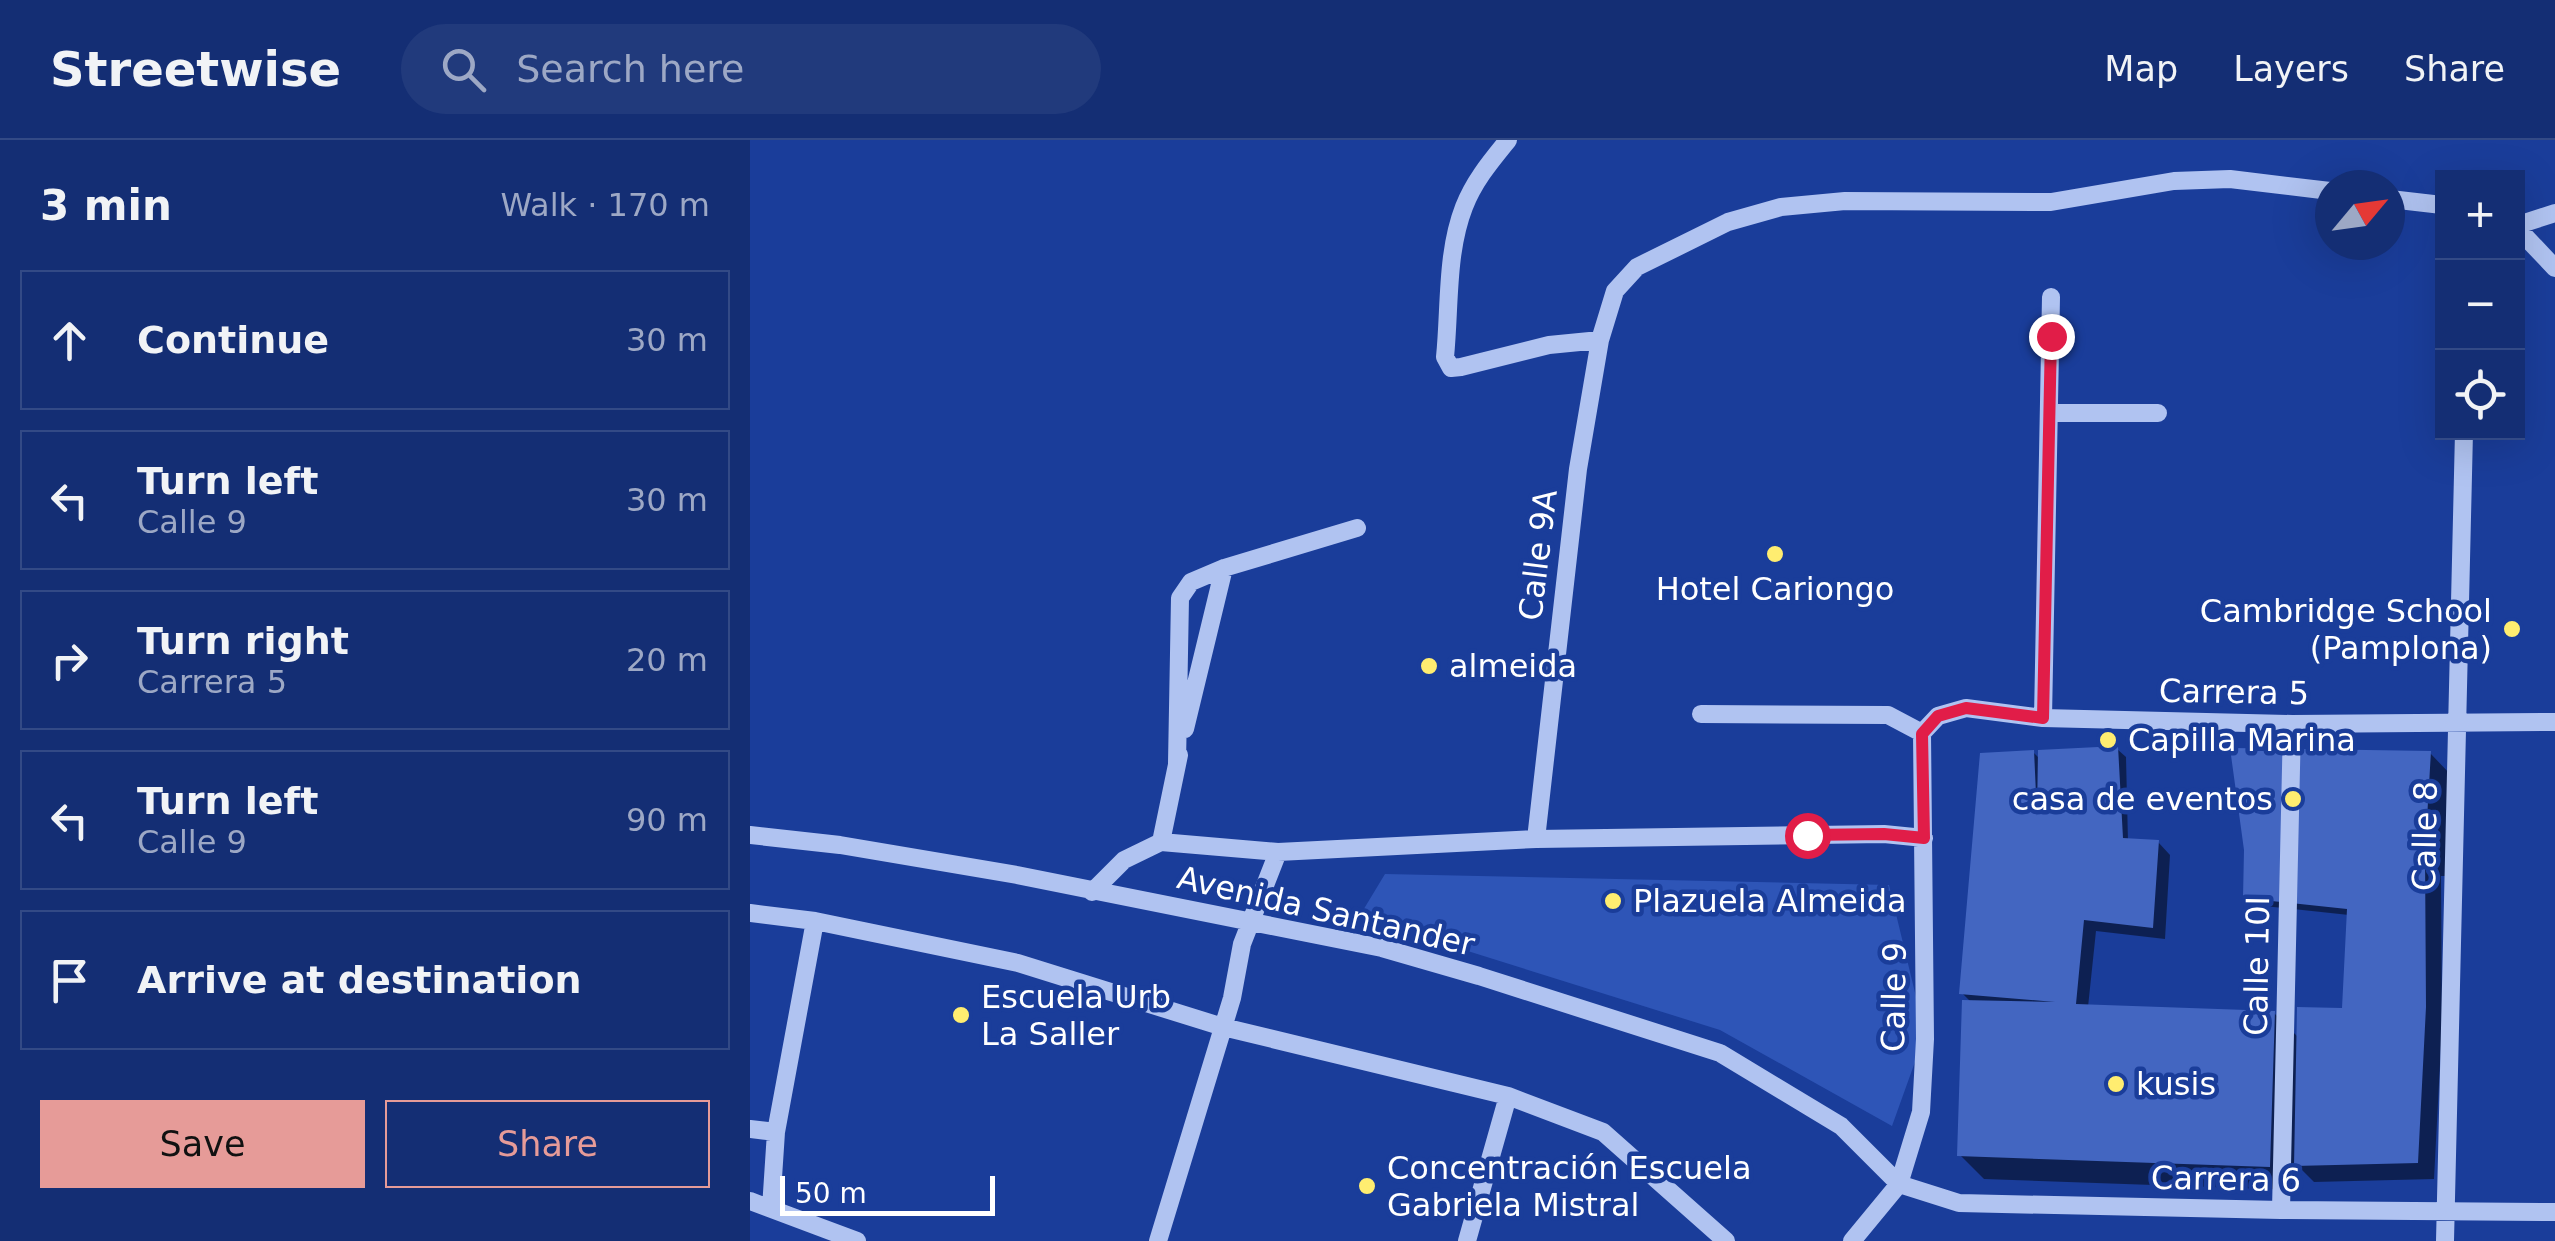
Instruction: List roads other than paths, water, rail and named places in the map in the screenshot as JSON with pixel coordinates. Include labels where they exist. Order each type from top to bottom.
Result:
[{"type":"street","points":[[1508,140],[1480,174],[1463,209],[1450,271],[1444,357],[1452,368],[1549,345],[1600,340]]},
{"type":"street","name":"Calle 9A","points":[[1536,839],[1578,469],[1600,340],[1616,291],[1638,267],[1728,222],[1781,208],[1845,201],[2051,202],[2174,181],[2230,179],[2315,189]]},
{"type":"street","points":[[2405,201],[2435,204]]},
{"type":"street","points":[[2525,224],[2555,213]]},
{"type":"street","points":[[2525,235],[2555,268]]},
{"type":"street","points":[[2043,718],[2052,297]]},
{"type":"street","points":[[2050,412],[2158,413]]},
{"type":"street","name":"Calle 8","points":[[2445,1241],[2464,440]]},
{"type":"street","points":[[1177,763],[1180,598],[1192,582],[1224,568],[1357,528]]},
{"type":"street","points":[[1161,842],[1224,568]]},
{"type":"street","name":"Carrera 5","points":[[1922,734],[1938,716],[1966,708],[2043,718],[2292,724],[2555,722]]},
{"type":"street","points":[[1700,714],[1888,714],[1922,734]]},
{"type":"street","name":"Calle 10I","points":[[2280,1210],[2292,724]]},
{"type":"street","name":"Calle 9","points":[[1852,1241],[1899,1184],[1921,1112],[1925,1039],[1922,734]]},
{"type":"street","name":"Avenida Santander","points":[[750,834],[1018,874],[1382,948],[1720,1054],[1841,1126],[1899,1184]]},
{"type":"street","points":[[1092,892],[1124,860],[1161,842],[1278,852],[1536,839],[1884,834],[1924,838]]},
{"type":"street","points":[[1158,1241],[1232,998],[1242,944],[1278,852]]},
{"type":"street","points":[[750,913],[814,921],[1018,964],[1223,1026],[1508,1096],[1602,1132],[1726,1241]]},
{"type":"street","points":[[771,1208],[776,1132],[814,921]]},
{"type":"street","points":[[1468,1241],[1508,1096]]},
{"type":"street","points":[[750,1128],[776,1132]]},
{"type":"street","name":"Carrera 6","points":[[1899,1184],[1959,1202],[2555,1212]]},
{"type":"street","points":[[750,1201],[857,1241]]},
{"type":"place","name":"Hotel Cariongo","points":[[1775,554]]},
{"type":"place","name":"Cambridge School (Pamplona)","points":[[2512,629]]},
{"type":"place","name":"almeida","points":[[1429,666]]},
{"type":"place","name":"Capilla Marina","points":[[2108,740]]},
{"type":"place","name":"casa de eventos","points":[[2293,799]]},
{"type":"place","name":"Plazuela Almeida","points":[[1613,901]]},
{"type":"place","name":"Escuela Urb La Saller","points":[[961,1015]]},
{"type":"place","name":"kusis","points":[[2116,1084]]},
{"type":"place","name":"Concentración Escuela Gabriela Mistral","points":[[1367,1186]]}]
